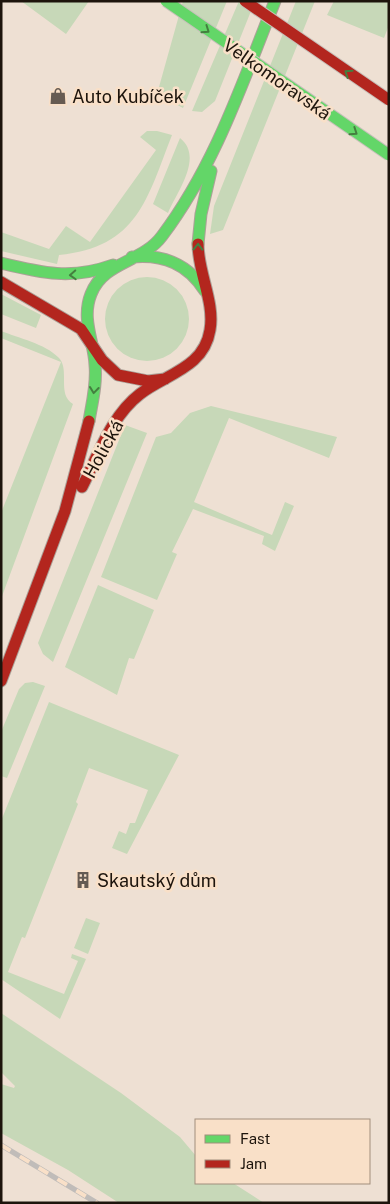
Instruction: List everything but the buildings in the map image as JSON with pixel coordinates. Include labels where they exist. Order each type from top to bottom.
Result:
[{"type":"street","name":"Velkomoravská","points":[[166,1],[389,155]]},
{"type":"street","points":[[245,1],[389,100]]},
{"type":"street","name":"Holická","points":[[55,542],[91,408],[96,368],[94,352],[85,319],[88,300],[101,277],[119,262],[148,249],[160,240],[205,168],[219,139],[275,1]]},
{"type":"street","name":"Holická","points":[[1,681],[55,542],[125,410],[144,392],[174,376],[194,362],[207,341],[211,317],[198,256],[198,237],[219,139]]},
{"type":"street","name":"Holická","points":[[132,257],[152,255],[178,263],[194,275],[207,295]]},
{"type":"street","points":[[1,263],[39,273],[61,276],[89,274],[119,262]]},
{"type":"street","points":[[1,282],[74,323],[87,335],[90,343]]},
{"type":"street","name":"Holická","points":[[90,343],[102,360],[118,375],[148,382],[174,376]]},
{"type":"green space","points":[[21,1],[89,1],[66,34]]},
{"type":"green space","points":[[183,1],[227,1],[183,108],[164,98],[159,87]]},
{"type":"green space","points":[[239,1],[255,1],[215,101],[202,112],[192,111]]},
{"type":"green space","points":[[296,1],[315,1],[223,230],[210,234],[214,206]]},
{"type":"green space","points":[[334,1],[389,1],[389,25],[384,38],[327,15]]},
{"type":"green space","points":[[147,131],[157,131],[172,135],[146,199],[136,216],[123,230],[106,242],[86,250],[59,255],[57,264],[1,251],[1,232],[49,249],[66,226],[90,242],[156,150],[140,137]]},
{"type":"green space","points":[[180,138],[187,146],[190,155],[189,165],[182,185],[168,213],[153,204]]},
{"type":"green space","points":[[147,277],[170,284],[182,296],[189,319],[182,342],[170,354],[147,361],[124,354],[112,342],[105,319],[112,296],[124,284]]},
{"type":"green space","points":[[1,294],[41,315],[36,328],[1,314]]},
{"type":"green space","points":[[1,331],[46,348],[58,357],[62,362],[65,394],[73,404],[1,599],[1,513],[61,362],[1,338]]},
{"type":"green space","points":[[211,406],[337,437],[329,458],[229,418],[194,502],[272,535],[285,502],[294,506],[275,551],[262,544],[264,536],[193,509],[172,552],[177,554],[157,600],[101,577],[156,437],[171,433],[190,413]]},
{"type":"green space","points":[[125,425],[147,433],[53,662],[43,654],[38,643]]},
{"type":"green space","points":[[98,585],[154,610],[134,659],[129,658],[117,695],[65,667]]},
{"type":"green space","points":[[33,682],[45,686],[7,778],[1,776],[1,732],[19,689],[25,683]]},
{"type":"green space","points":[[49,702],[179,755],[127,854],[112,848],[119,831],[126,834],[130,823],[135,823],[148,790],[89,768],[76,802],[78,804],[25,938],[22,937],[8,972],[64,994],[78,961],[71,958],[72,954],[86,959],[60,1019],[1,979],[1,821]]},
{"type":"green space","points":[[86,918],[100,923],[88,954],[74,948]]},
{"type":"green space","points":[[1,1013],[121,1093],[180,1137],[195,1155],[195,1184],[235,1184],[264,1203],[119,1203],[68,1170],[1,1133],[1,1084],[14,1088],[15,1086],[1,1072]]},
{"type":"railway","points":[[1,1145],[97,1203]]},
{"type":"traffic: fast","points":[[166,1],[389,155]]},
{"type":"traffic: fast","points":[[89,421],[95,379],[94,356],[87,312],[91,294],[97,283],[105,275],[154,245],[181,209],[213,152],[275,1]]},
{"type":"traffic: fast","points":[[198,244],[201,214],[211,171]]},
{"type":"traffic: fast","points":[[132,257],[155,257],[174,263],[191,274],[205,291]]},
{"type":"traffic: fast","points":[[1,263],[30,270],[70,274],[98,270],[113,265]]},
{"type":"traffic: jam","points":[[245,1],[389,100]]},
{"type":"traffic: jam","points":[[82,487],[106,437],[121,413],[140,394],[192,362],[206,343],[211,319],[198,244]]},
{"type":"traffic: jam","points":[[1,282],[81,329],[102,360],[118,375],[148,381],[165,379]]},
{"type":"traffic: jam","points":[[1,681],[65,511],[89,421]]},
{"type":"place","name":"Auto Kubíček","points":[[58,96]]},
{"type":"place","name":"Skautský dům","points":[[83,880]]}]
